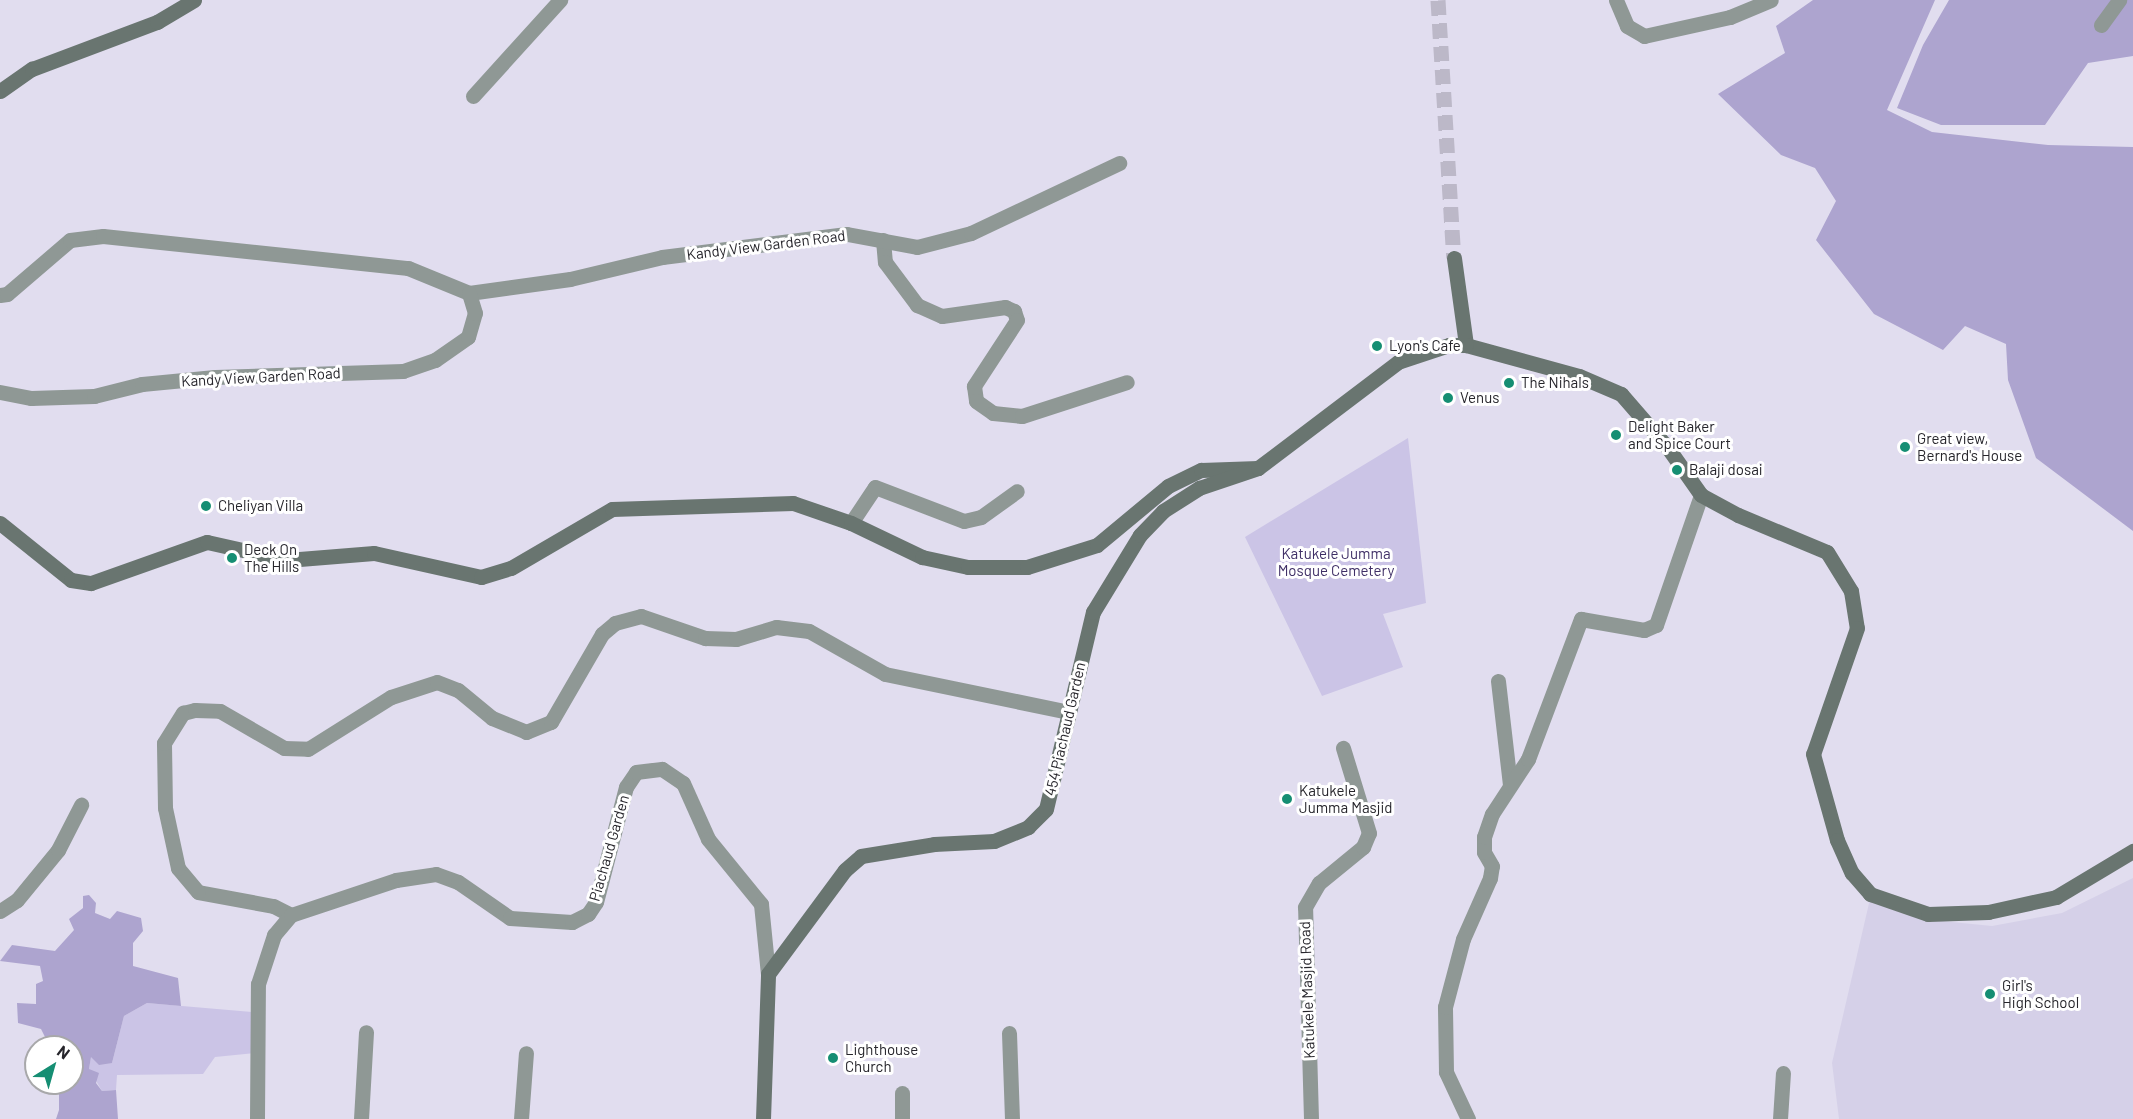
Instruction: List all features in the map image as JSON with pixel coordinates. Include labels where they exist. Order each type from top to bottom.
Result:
[{"type":"street","points":[[0,91],[32,69],[157,22],[194,0]]},
{"type":"street","points":[[473,96],[560,0]]},
{"type":"street","points":[[1616,0],[1627,26],[1644,36],[1730,17],[1771,0]]},
{"type":"street","points":[[2101,25],[2119,0]]},
{"type":"street","name":"Kandy View Garden Road","points":[[0,392],[32,398],[94,396],[142,384],[214,377],[403,371],[435,360],[468,338],[475,313],[469,293],[570,279],[674,255],[847,234],[917,247],[971,233],[1119,163]]},
{"type":"street","points":[[0,296],[7,294],[70,240],[103,236],[408,268],[469,293]]},
{"type":"street","points":[[883,240],[885,262],[916,305],[942,316],[1005,307],[1014,311],[1017,320],[974,386],[976,401],[993,413],[1022,416],[1127,382]]},
{"type":"street","points":[[1455,258],[1466,345],[1579,375],[1622,394],[1668,448],[1701,495],[1738,515],[1827,552],[1851,591],[1857,628],[1814,754],[1837,840],[1852,873],[1870,894],[1928,914],[1988,912],[2056,897],[2133,851]]},
{"type":"street","name":"454 Piachaud Garden","points":[[768,974],[845,870],[861,856],[934,844],[994,841],[1028,826],[1046,809],[1053,790],[1068,712],[1093,612],[1140,535],[1164,511],[1199,488],[1258,468],[1398,362],[1449,345],[1466,345]]},
{"type":"street","points":[[0,523],[71,580],[91,583],[207,542],[287,560],[374,553],[481,577],[511,568],[612,509],[793,503],[851,523],[922,557],[968,567],[1027,567],[1097,545],[1168,486],[1200,470],[1258,468]]},
{"type":"street","points":[[851,523],[874,487],[964,521],[981,517],[1017,491]]},
{"type":"street","points":[[1468,1119],[1446,1072],[1445,1007],[1463,939],[1490,878],[1492,866],[1484,852],[1484,837],[1492,814],[1528,759],[1581,619],[1644,630],[1656,625],[1701,495]]},
{"type":"street","points":[[257,1119],[258,984],[274,935],[291,915],[273,906],[198,892],[178,868],[165,808],[164,743],[183,713],[195,710],[220,711],[284,748],[308,748],[391,697],[437,682],[458,690],[492,718],[526,732],[551,722],[602,634],[615,624],[641,616],[705,638],[736,639],[776,627],[809,631],[885,674],[1068,712]]},
{"type":"street","points":[[1498,681],[1510,785]]},
{"type":"street","name":"Katukele Masjid Road","points":[[1311,1119],[1305,907],[1320,883],[1363,847],[1369,833],[1343,748]]},
{"type":"street","name":"Piachaud Garden","points":[[291,915],[396,880],[436,874],[458,882],[510,918],[572,922],[588,914],[596,902],[630,779],[636,772],[662,769],[683,783],[708,839],[760,904],[768,974]]},
{"type":"street","points":[[0,910],[17,900],[58,850],[81,805]]},
{"type":"street","points":[[763,1119],[768,974]]},
{"type":"street","points":[[361,1119],[366,1032]]},
{"type":"street","points":[[1009,1033],[1012,1119]]},
{"type":"street","points":[[521,1119],[526,1053]]},
{"type":"street","points":[[1780,1119],[1783,1073]]},
{"type":"street","points":[[902,1093],[902,1119]]},
{"type":"shaded area","points":[[1813,0],[1935,0],[1887,110],[1932,132],[2048,145],[2133,147],[2133,531],[2036,458],[2008,380],[2006,344],[1965,326],[1943,350],[1874,314],[1816,240],[1836,201],[1815,168],[1781,155],[1718,94],[1785,53],[1776,26]]},
{"type":"shaded area","points":[[1949,0],[2133,0],[2133,56],[2088,63],[2045,125],[1941,125],[1897,108],[1923,45]]},
{"type":"shaded area","name":"Girl's High School","points":[[2133,878],[2133,1119],[1839,1119],[1832,1063],[1870,899],[1932,920],[1992,926],[2062,913]]},
{"type":"shaded area","points":[[89,895],[96,903],[95,913],[110,919],[117,911],[141,918],[143,931],[133,943],[133,966],[178,978],[181,1006],[147,1003],[124,1016],[112,1063],[99,1065],[91,1057],[89,1069],[99,1073],[96,1083],[102,1091],[116,1090],[118,1119],[56,1119],[59,1110],[59,1095],[84,1095],[84,1035],[44,1035],[41,1029],[18,1023],[17,1003],[36,1004],[36,984],[43,981],[40,966],[0,961],[12,945],[55,951],[74,930],[69,919],[83,908],[83,896]]},
{"type":"green space","name":"Katukele Jumma Mosque Cemetery","points":[[1408,438],[1426,603],[1383,614],[1403,667],[1322,696],[1245,537]]},
{"type":"green space","points":[[147,1003],[252,1012],[255,1053],[215,1057],[203,1074],[117,1075],[116,1090],[102,1091],[89,1069],[91,1056],[112,1063],[124,1016]]},
{"type":"tunnel","points":[[1438,0],[1454,258]]},
{"type":"place","name":"Lyon's Cafe","points":[[1377,346]]},
{"type":"place","name":"The Nihals","points":[[1509,383]]},
{"type":"place","name":"Venus","points":[[1448,398]]},
{"type":"place","name":"Delight Baker and Spice Court","points":[[1616,435]]},
{"type":"place","name":"Great view, Bernard's House","points":[[1905,447]]},
{"type":"place","name":"Balaji dosai","points":[[1677,470]]},
{"type":"place","name":"Cheliyan Villa","points":[[206,506]]},
{"type":"place","name":"Deck On The Hills","points":[[232,558]]},
{"type":"place","name":"Katukele Jumma Masjid","points":[[1287,799]]},
{"type":"place","name":"Girl's High School","points":[[1990,994]]},
{"type":"place","name":"Lighthouse Church","points":[[833,1058]]}]
